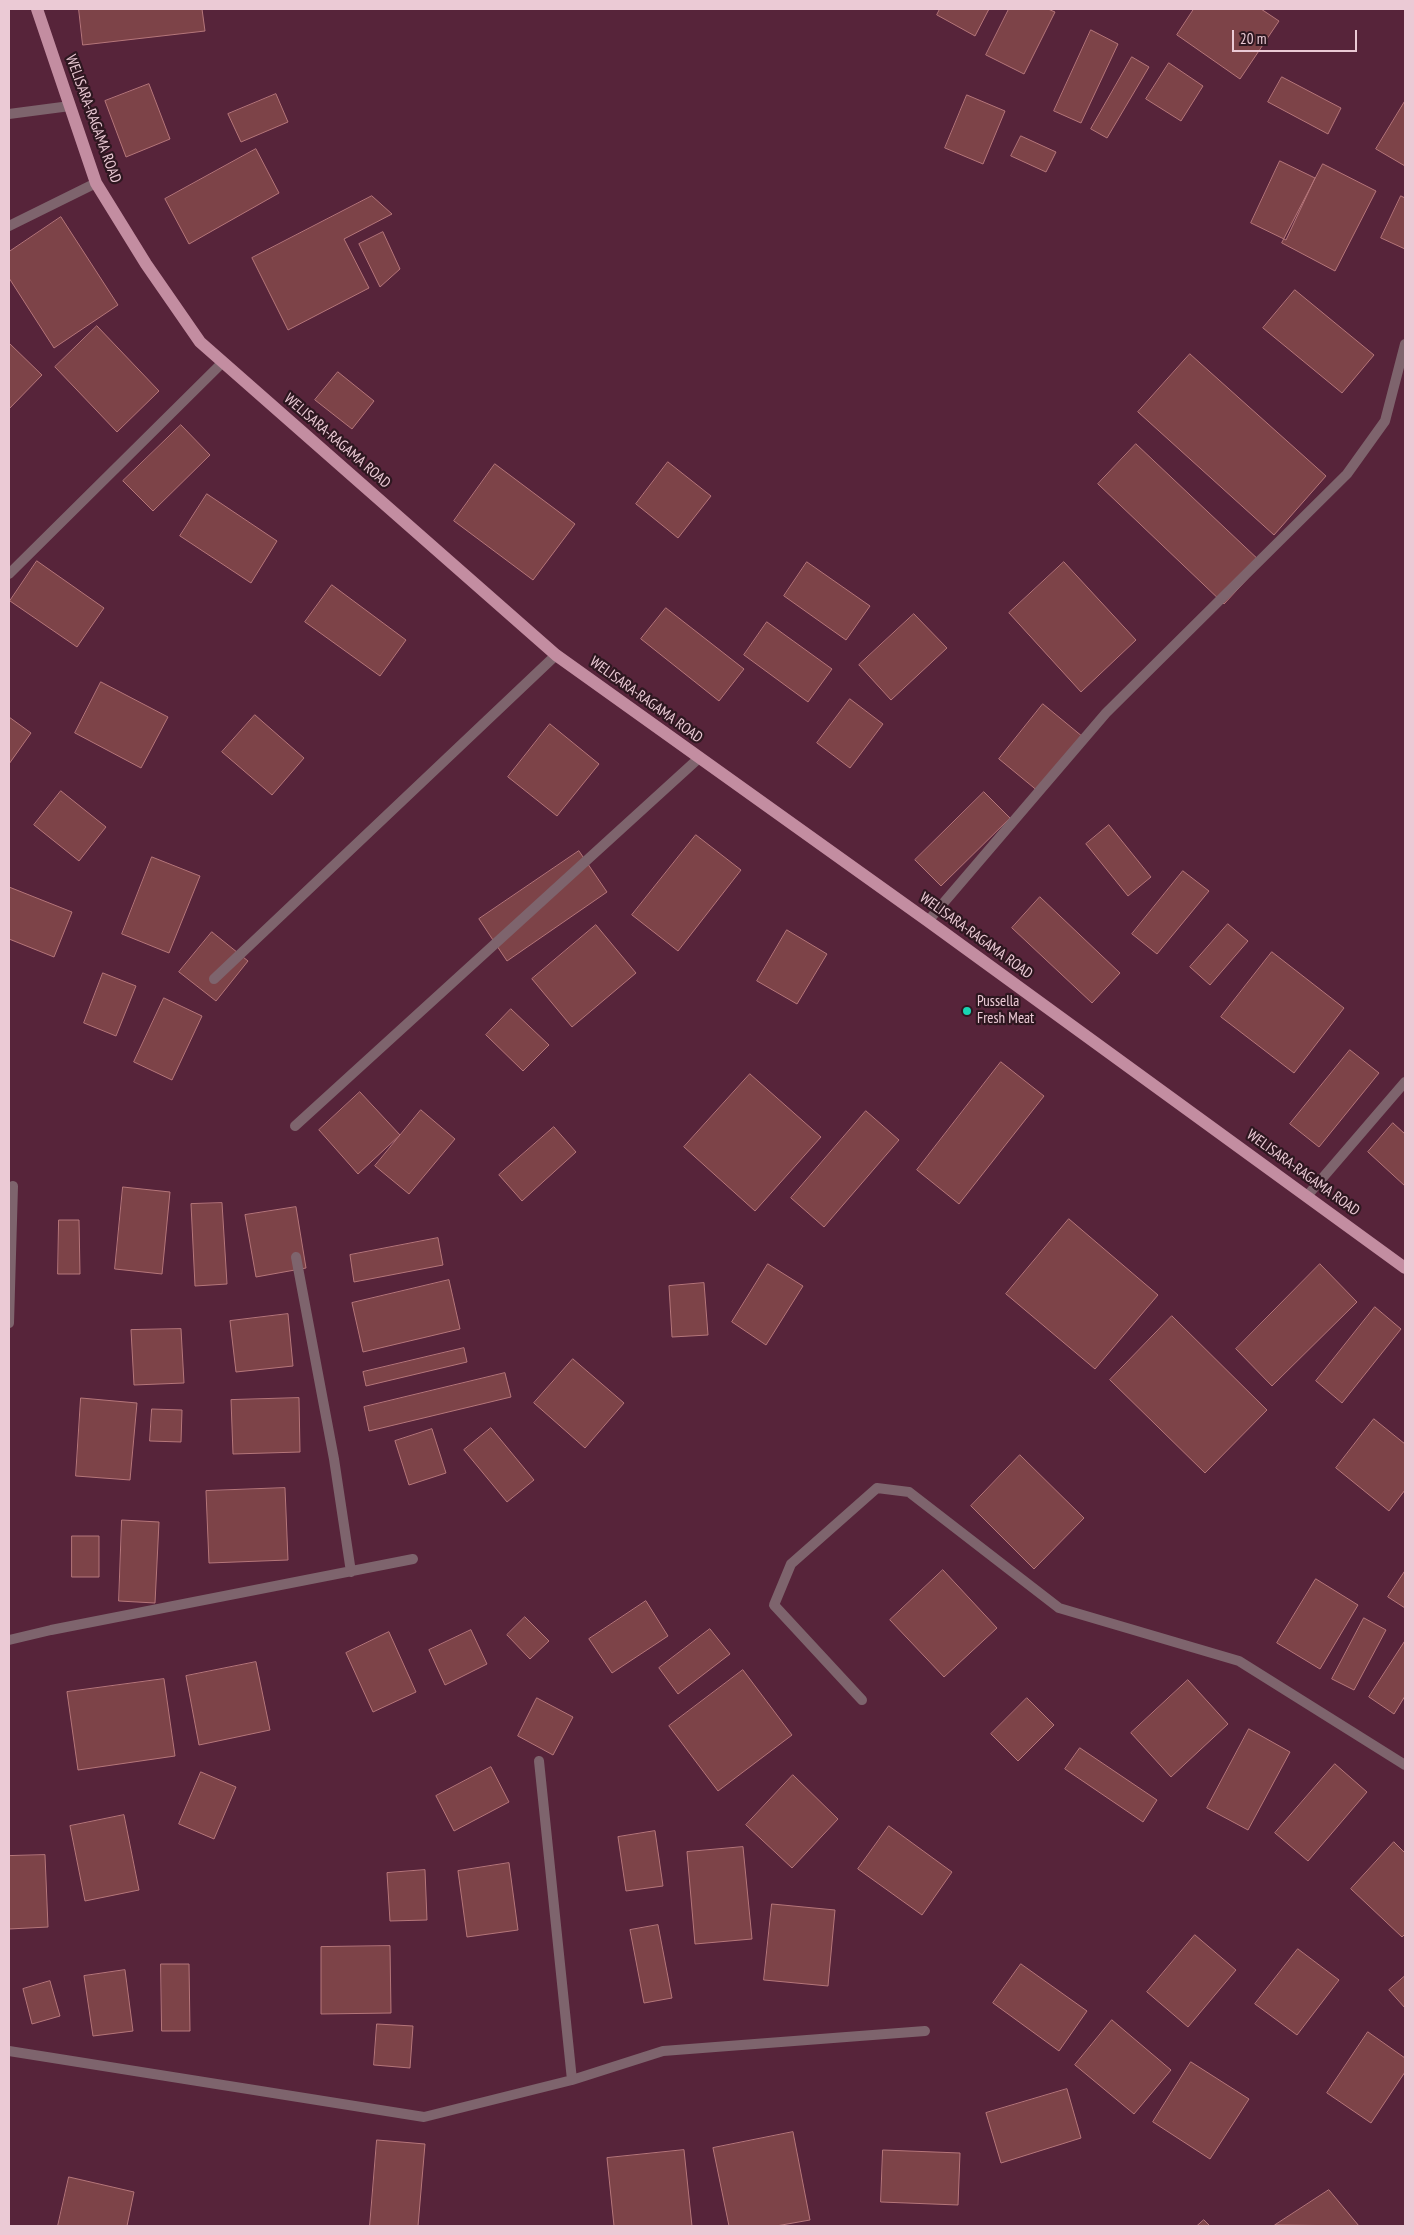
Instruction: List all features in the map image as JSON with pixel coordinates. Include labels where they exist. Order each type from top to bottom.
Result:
[{"type":"main road","name":"WELISARA-RAGAMA ROAD","points":[[37,9],[96,183],[146,264],[200,342],[556,655],[928,921],[1405,1268]]},
{"type":"street","points":[[9,114],[70,106]]},
{"type":"street","points":[[9,226],[96,183]]},
{"type":"street","points":[[928,921],[1106,713],[1347,474],[1385,421],[1403,360],[1405,344]]},
{"type":"street","points":[[9,574],[223,362]]},
{"type":"street","points":[[214,979],[556,655]]},
{"type":"street","points":[[296,1126],[699,758]]},
{"type":"street","points":[[1307,1196],[1405,1082]]},
{"type":"street","points":[[9,1323],[12,1186]]},
{"type":"street","points":[[296,1257],[334,1459],[351,1572]]},
{"type":"street","points":[[862,1700],[774,1605],[791,1564],[877,1488],[909,1492],[1059,1608],[1239,1661],[1405,1765]]},
{"type":"street","points":[[9,1640],[51,1630],[413,1559]]},
{"type":"street","points":[[539,1761],[572,2080]]},
{"type":"street","points":[[9,2050],[424,2117],[572,2080],[663,2051],[925,2031]]},
{"type":"building","points":[[79,9],[202,9],[205,31],[83,45]]},
{"type":"building","points":[[940,9],[989,9],[975,36],[937,15]]},
{"type":"building","points":[[1009,9],[1048,9],[1055,12],[1024,74],[986,55]]},
{"type":"building","points":[[1194,9],[1261,9],[1279,21],[1240,79],[1177,35]]},
{"type":"building","points":[[1091,30],[1118,44],[1081,123],[1054,111]]},
{"type":"building","points":[[1132,57],[1149,67],[1107,138],[1091,129]]},
{"type":"building","points":[[1169,63],[1203,86],[1181,121],[1146,99]]},
{"type":"building","points":[[1282,77],[1341,108],[1328,134],[1268,102]]},
{"type":"building","points":[[149,84],[170,139],[126,157],[105,101]]},
{"type":"building","points":[[276,94],[288,122],[241,142],[228,114]]},
{"type":"building","points":[[967,95],[1005,111],[983,164],[945,148]]},
{"type":"building","points":[[1405,101],[1405,166],[1376,149]]},
{"type":"building","points":[[1021,136],[1056,152],[1046,172],[1011,156]]},
{"type":"building","points":[[256,149],[279,193],[189,244],[165,199]]},
{"type":"building","points":[[1280,161],[1315,178],[1286,240],[1251,223]]},
{"type":"building","points":[[1323,164],[1376,191],[1335,271],[1282,243]]},
{"type":"building","points":[[372,196],[392,214],[344,239],[369,288],[288,330],[252,258]]},
{"type":"building","points":[[1401,196],[1405,198],[1405,249],[1381,238]]},
{"type":"building","points":[[61,217],[118,305],[54,348],[9,278],[9,252]]},
{"type":"building","points":[[383,232],[400,269],[380,287],[359,244]]},
{"type":"building","points":[[1295,290],[1374,355],[1342,393],[1263,328]]},
{"type":"building","points":[[97,326],[159,391],[117,432],[55,367]]},
{"type":"building","points":[[9,343],[42,375],[9,409]]},
{"type":"building","points":[[1190,354],[1326,476],[1274,535],[1138,412]]},
{"type":"building","points":[[338,372],[374,401],[352,429],[315,400]]},
{"type":"building","points":[[181,425],[210,455],[153,511],[123,481]]},
{"type":"building","points":[[1136,444],[1262,563],[1224,604],[1098,484]]},
{"type":"building","points":[[668,462],[711,496],[678,538],[636,504]]},
{"type":"building","points":[[495,464],[575,524],[533,580],[454,521]]},
{"type":"building","points":[[207,494],[277,541],[251,583],[180,536]]},
{"type":"building","points":[[37,561],[104,608],[77,647],[10,601]]},
{"type":"building","points":[[807,562],[870,606],[846,640],[784,596]]},
{"type":"building","points":[[1064,562],[1136,640],[1081,692],[1009,613]]},
{"type":"building","points":[[332,585],[406,640],[380,676],[305,622]]},
{"type":"building","points":[[666,608],[744,669],[719,701],[641,639]]},
{"type":"building","points":[[914,614],[947,648],[891,700],[859,665]]},
{"type":"building","points":[[767,622],[832,669],[808,702],[744,655]]},
{"type":"building","points":[[101,682],[168,717],[141,768],[75,733]]},
{"type":"building","points":[[850,699],[883,724],[850,768],[817,743]]},
{"type":"building","points":[[1043,704],[1083,737],[1039,792],[999,759]]},
{"type":"building","points":[[255,715],[304,758],[272,795],[222,752]]},
{"type":"building","points":[[9,717],[31,733],[9,764]]},
{"type":"building","points":[[550,724],[599,764],[557,816],[508,777]]},
{"type":"building","points":[[61,791],[106,827],[79,861],[34,825]]},
{"type":"building","points":[[984,792],[1010,818],[941,886],[915,860]]},
{"type":"building","points":[[1109,825],[1151,877],[1128,896],[1086,844]]},
{"type":"building","points":[[696,835],[741,870],[678,951],[632,915]]},
{"type":"building","points":[[579,851],[607,892],[507,961],[479,919]]},
{"type":"building","points":[[152,857],[200,876],[169,953],[122,934]]},
{"type":"building","points":[[1183,871],[1209,891],[1157,954],[1132,934]]},
{"type":"building","points":[[9,887],[72,912],[54,957],[9,939]]},
{"type":"building","points":[[1040,897],[1120,973],[1092,1003],[1012,928]]},
{"type":"building","points":[[1228,924],[1248,941],[1210,985],[1190,967]]},
{"type":"building","points":[[596,925],[636,973],[572,1027],[532,979]]},
{"type":"building","points":[[787,930],[827,954],[797,1004],[757,981]]},
{"type":"building","points":[[212,932],[248,961],[216,1001],[179,972]]},
{"type":"building","points":[[1272,952],[1344,1008],[1294,1073],[1221,1017]]},
{"type":"building","points":[[103,973],[136,986],[116,1036],[84,1023]]},
{"type":"building","points":[[164,998],[202,1016],[172,1080],[134,1062]]},
{"type":"building","points":[[511,1009],[549,1045],[523,1071],[486,1035]]},
{"type":"building","points":[[1350,1050],[1379,1073],[1319,1147],[1290,1124]]},
{"type":"building","points":[[1001,1062],[1044,1096],[959,1204],[917,1170]]},
{"type":"building","points":[[750,1074],[821,1137],[755,1211],[684,1147]]},
{"type":"building","points":[[360,1092],[400,1135],[358,1174],[319,1130]]},
{"type":"building","points":[[421,1110],[455,1139],[409,1194],[375,1166]]},
{"type":"building","points":[[866,1111],[899,1140],[824,1227],[791,1198]]},
{"type":"building","points":[[1393,1123],[1405,1134],[1405,1186],[1368,1152]]},
{"type":"building","points":[[554,1127],[576,1152],[522,1201],[499,1175]]},
{"type":"building","points":[[123,1187],[170,1192],[162,1274],[115,1269]]},
{"type":"building","points":[[222,1203],[227,1284],[195,1286],[191,1204]]},
{"type":"building","points":[[296,1207],[306,1268],[256,1277],[245,1215]]},
{"type":"building","points":[[1069,1219],[1158,1295],[1095,1369],[1006,1294]]},
{"type":"building","points":[[59,1220],[79,1220],[80,1274],[58,1274]]},
{"type":"building","points":[[438,1238],[443,1265],[354,1282],[350,1255]]},
{"type":"building","points":[[768,1264],[803,1286],[766,1345],[732,1322]]},
{"type":"building","points":[[1320,1264],[1357,1302],[1272,1386],[1236,1349]]},
{"type":"building","points":[[449,1280],[460,1329],[363,1352],[352,1303]]},
{"type":"building","points":[[704,1283],[708,1335],[672,1337],[669,1286]]},
{"type":"building","points":[[1375,1307],[1401,1329],[1342,1403],[1316,1381]]},
{"type":"building","points":[[288,1314],[293,1366],[236,1372],[230,1321]]},
{"type":"building","points":[[1172,1316],[1267,1410],[1205,1473],[1110,1380]]},
{"type":"building","points":[[181,1329],[184,1383],[134,1385],[131,1330]]},
{"type":"building","points":[[464,1348],[467,1362],[366,1386],[363,1372]]},
{"type":"building","points":[[573,1359],[624,1403],[585,1448],[534,1403]]},
{"type":"building","points":[[505,1373],[511,1397],[369,1431],[364,1407]]},
{"type":"building","points":[[81,1398],[137,1403],[130,1480],[76,1476]]},
{"type":"building","points":[[299,1398],[300,1452],[233,1454],[231,1400]]},
{"type":"building","points":[[152,1409],[182,1410],[181,1442],[150,1441]]},
{"type":"building","points":[[1374,1419],[1405,1444],[1405,1490],[1389,1511],[1336,1468]]},
{"type":"building","points":[[491,1428],[534,1480],[507,1502],[464,1450]]},
{"type":"building","points":[[432,1429],[446,1473],[409,1485],[395,1441]]},
{"type":"building","points":[[1020,1455],[1084,1518],[1034,1569],[971,1506]]},
{"type":"building","points":[[285,1488],[288,1560],[209,1563],[206,1491]]},
{"type":"building","points":[[122,1520],[159,1522],[155,1603],[119,1601]]},
{"type":"building","points":[[72,1536],[99,1536],[99,1577],[72,1577]]},
{"type":"building","points":[[943,1570],[997,1628],[944,1677],[890,1620]]},
{"type":"building","points":[[1405,1571],[1405,1608],[1388,1597]]},
{"type":"building","points":[[1316,1579],[1358,1605],[1320,1669],[1277,1643]]},
{"type":"building","points":[[646,1601],[668,1636],[612,1673],[589,1639]]},
{"type":"building","points":[[525,1617],[549,1641],[530,1659],[507,1635]]},
{"type":"building","points":[[1364,1618],[1386,1630],[1354,1690],[1332,1679]]},
{"type":"building","points":[[710,1629],[730,1654],[678,1694],[659,1668]]},
{"type":"building","points":[[471,1630],[487,1664],[445,1685],[429,1650]]},
{"type":"building","points":[[389,1632],[416,1692],[373,1712],[346,1653]]},
{"type":"building","points":[[1405,1641],[1405,1696],[1394,1714],[1369,1697]]},
{"type":"building","points":[[256,1662],[270,1730],[199,1745],[186,1676]]},
{"type":"building","points":[[743,1670],[792,1735],[718,1791],[669,1726]]},
{"type":"building","points":[[164,1679],[175,1756],[78,1770],[67,1692]]},
{"type":"building","points":[[1188,1680],[1228,1724],[1171,1777],[1131,1733]]},
{"type":"building","points":[[537,1698],[573,1717],[553,1755],[518,1736]]},
{"type":"building","points":[[1027,1698],[1054,1725],[1018,1761],[991,1734]]},
{"type":"building","points":[[1249,1729],[1290,1752],[1248,1830],[1207,1808]]},
{"type":"building","points":[[1080,1748],[1157,1800],[1143,1822],[1065,1769]]},
{"type":"building","points":[[1335,1764],[1367,1792],[1308,1861],[1275,1833]]},
{"type":"building","points":[[491,1767],[509,1802],[454,1831],[436,1796]]},
{"type":"building","points":[[201,1772],[236,1787],[214,1839],[179,1824]]},
{"type":"building","points":[[793,1775],[838,1819],[792,1868],[746,1825]]},
{"type":"building","points":[[124,1815],[139,1890],[85,1901],[70,1826]]},
{"type":"building","points":[[889,1826],[952,1872],[922,1915],[858,1869]]},
{"type":"building","points":[[655,1831],[663,1886],[626,1891],[618,1837]]},
{"type":"building","points":[[1394,1842],[1405,1853],[1405,1934],[1402,1937],[1351,1889]]},
{"type":"building","points":[[743,1847],[752,1939],[695,1944],[687,1852]]},
{"type":"building","points":[[45,1855],[48,1927],[9,1929],[9,1856]]},
{"type":"building","points":[[509,1863],[518,1930],[467,1937],[458,1871]]},
{"type":"building","points":[[425,1870],[427,1920],[390,1921],[387,1873]]},
{"type":"building","points":[[772,1904],[835,1910],[828,1986],[764,1980]]},
{"type":"building","points":[[658,1925],[672,1998],[644,2003],[630,1930]]},
{"type":"building","points":[[1195,1935],[1236,1970],[1188,2027],[1147,1992]]},
{"type":"building","points":[[390,1946],[391,2013],[321,2014],[321,1947]]},
{"type":"building","points":[[1298,1949],[1339,1980],[1297,2035],[1255,2004]]},
{"type":"building","points":[[161,1964],[189,1964],[190,2031],[162,2031]]},
{"type":"building","points":[[1021,1964],[1087,2011],[1059,2051],[993,2003]]},
{"type":"building","points":[[125,1970],[133,2031],[93,2036],[84,1976]]},
{"type":"building","points":[[1405,1976],[1405,2008],[1389,1990]]},
{"type":"building","points":[[50,1981],[60,2016],[32,2024],[23,1989]]},
{"type":"building","points":[[1112,2020],[1171,2070],[1134,2114],[1075,2065]]},
{"type":"building","points":[[377,2024],[413,2026],[410,2068],[374,2065]]},
{"type":"building","points":[[1368,2032],[1405,2058],[1405,2072],[1371,2123],[1327,2093]]},
{"type":"building","points":[[1191,2062],[1249,2099],[1210,2159],[1153,2122]]},
{"type":"building","points":[[1067,2089],[1081,2138],[1001,2163],[986,2113]]},
{"type":"building","points":[[793,2132],[810,2220],[776,2226],[729,2226],[713,2148]]},
{"type":"building","points":[[377,2140],[425,2144],[418,2226],[370,2226]]},
{"type":"building","points":[[684,2150],[692,2226],[614,2226],[607,2158]]},
{"type":"building","points":[[883,2150],[960,2153],[958,2205],[881,2202]]},
{"type":"building","points":[[69,2177],[134,2192],[127,2226],[58,2226]]},
{"type":"building","points":[[1329,2190],[1359,2226],[1275,2225]]},
{"type":"building","points":[[1204,2220],[1210,2226],[1197,2226]]},
{"type":"place","name":"Pussella Fresh Meat","points":[[967,1011]]}]
